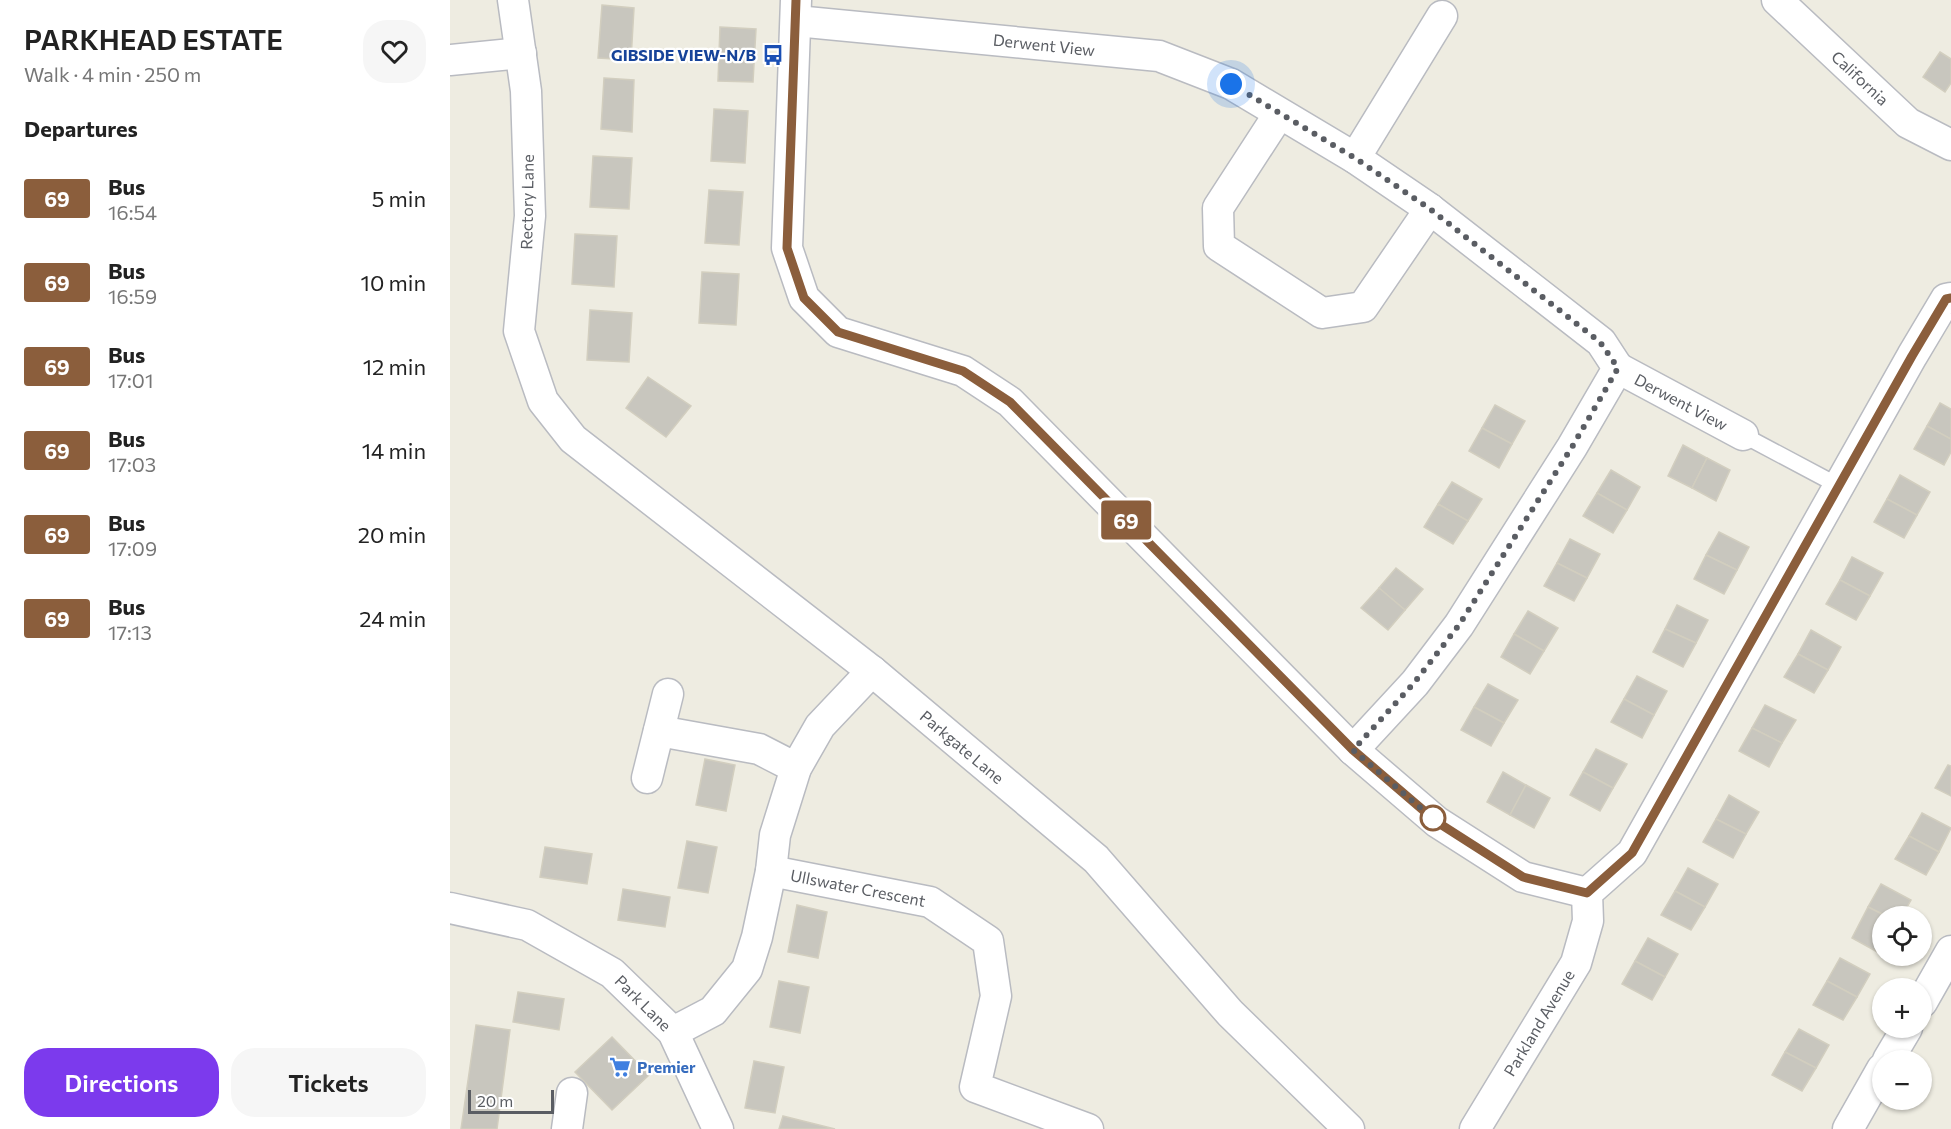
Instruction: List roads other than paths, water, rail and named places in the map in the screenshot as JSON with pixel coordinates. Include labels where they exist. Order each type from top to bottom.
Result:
[{"type":"street","name":"Rectory Lane","points":[[513,0],[526,91],[531,216],[519,331],[543,401]]},
{"type":"street","name":"California","points":[[1777,0],[1908,123],[1951,145]]},
{"type":"street","points":[[796,10],[787,248],[804,298],[838,332],[963,371],[1010,402],[1353,750],[1437,822],[1523,877],[1587,893],[1632,853],[1946,299],[1951,298]]},
{"type":"street","name":"Derwent View","points":[[796,10],[1159,56],[1231,84],[1355,158],[1430,209],[1600,342],[1618,368],[1743,435]]},
{"type":"street","points":[[1355,158],[1442,16]]},
{"type":"street","points":[[450,60],[521,53]]},
{"type":"street","points":[[1279,114],[1218,208],[1219,246],[1322,313],[1363,307],[1430,209]]},
{"type":"street","name":"Derwent View","points":[[1353,750],[1414,683],[1459,625],[1572,447],[1618,368]]},
{"type":"street","name":"Parkgate Lane","points":[[543,401],[573,439],[872,671],[1096,859],[1230,1013],[1348,1129]]},
{"type":"street","points":[[674,1032],[713,1011],[747,969],[757,937],[771,871],[775,835],[796,768],[820,726],[872,671]]},
{"type":"street","points":[[647,778],[668,694]]},
{"type":"street","points":[[659,731],[759,749],[796,768]]},
{"type":"street","name":"Ullswater Crescent","points":[[771,871],[930,902],[988,941],[996,996],[975,1087],[1088,1129]]},
{"type":"street","name":"Parkland Avenue","points":[[1475,1129],[1576,963],[1588,921],[1587,893]]},
{"type":"street","name":"Park Lane","points":[[450,908],[527,925],[612,973],[674,1032],[718,1129]]},
{"type":"street","points":[[1932,984],[1951,951]]},
{"type":"street","points":[[1848,1129],[1872,1087]]},
{"type":"street","points":[[567,1129],[572,1093]]},
{"type":"lane","points":[[1743,435],[1839,486]]},
{"type":"place","name":"GIBSIDE VIEW-N/B","points":[[773,55]]},
{"type":"place","name":"Premier","points":[[620,1067]]}]
